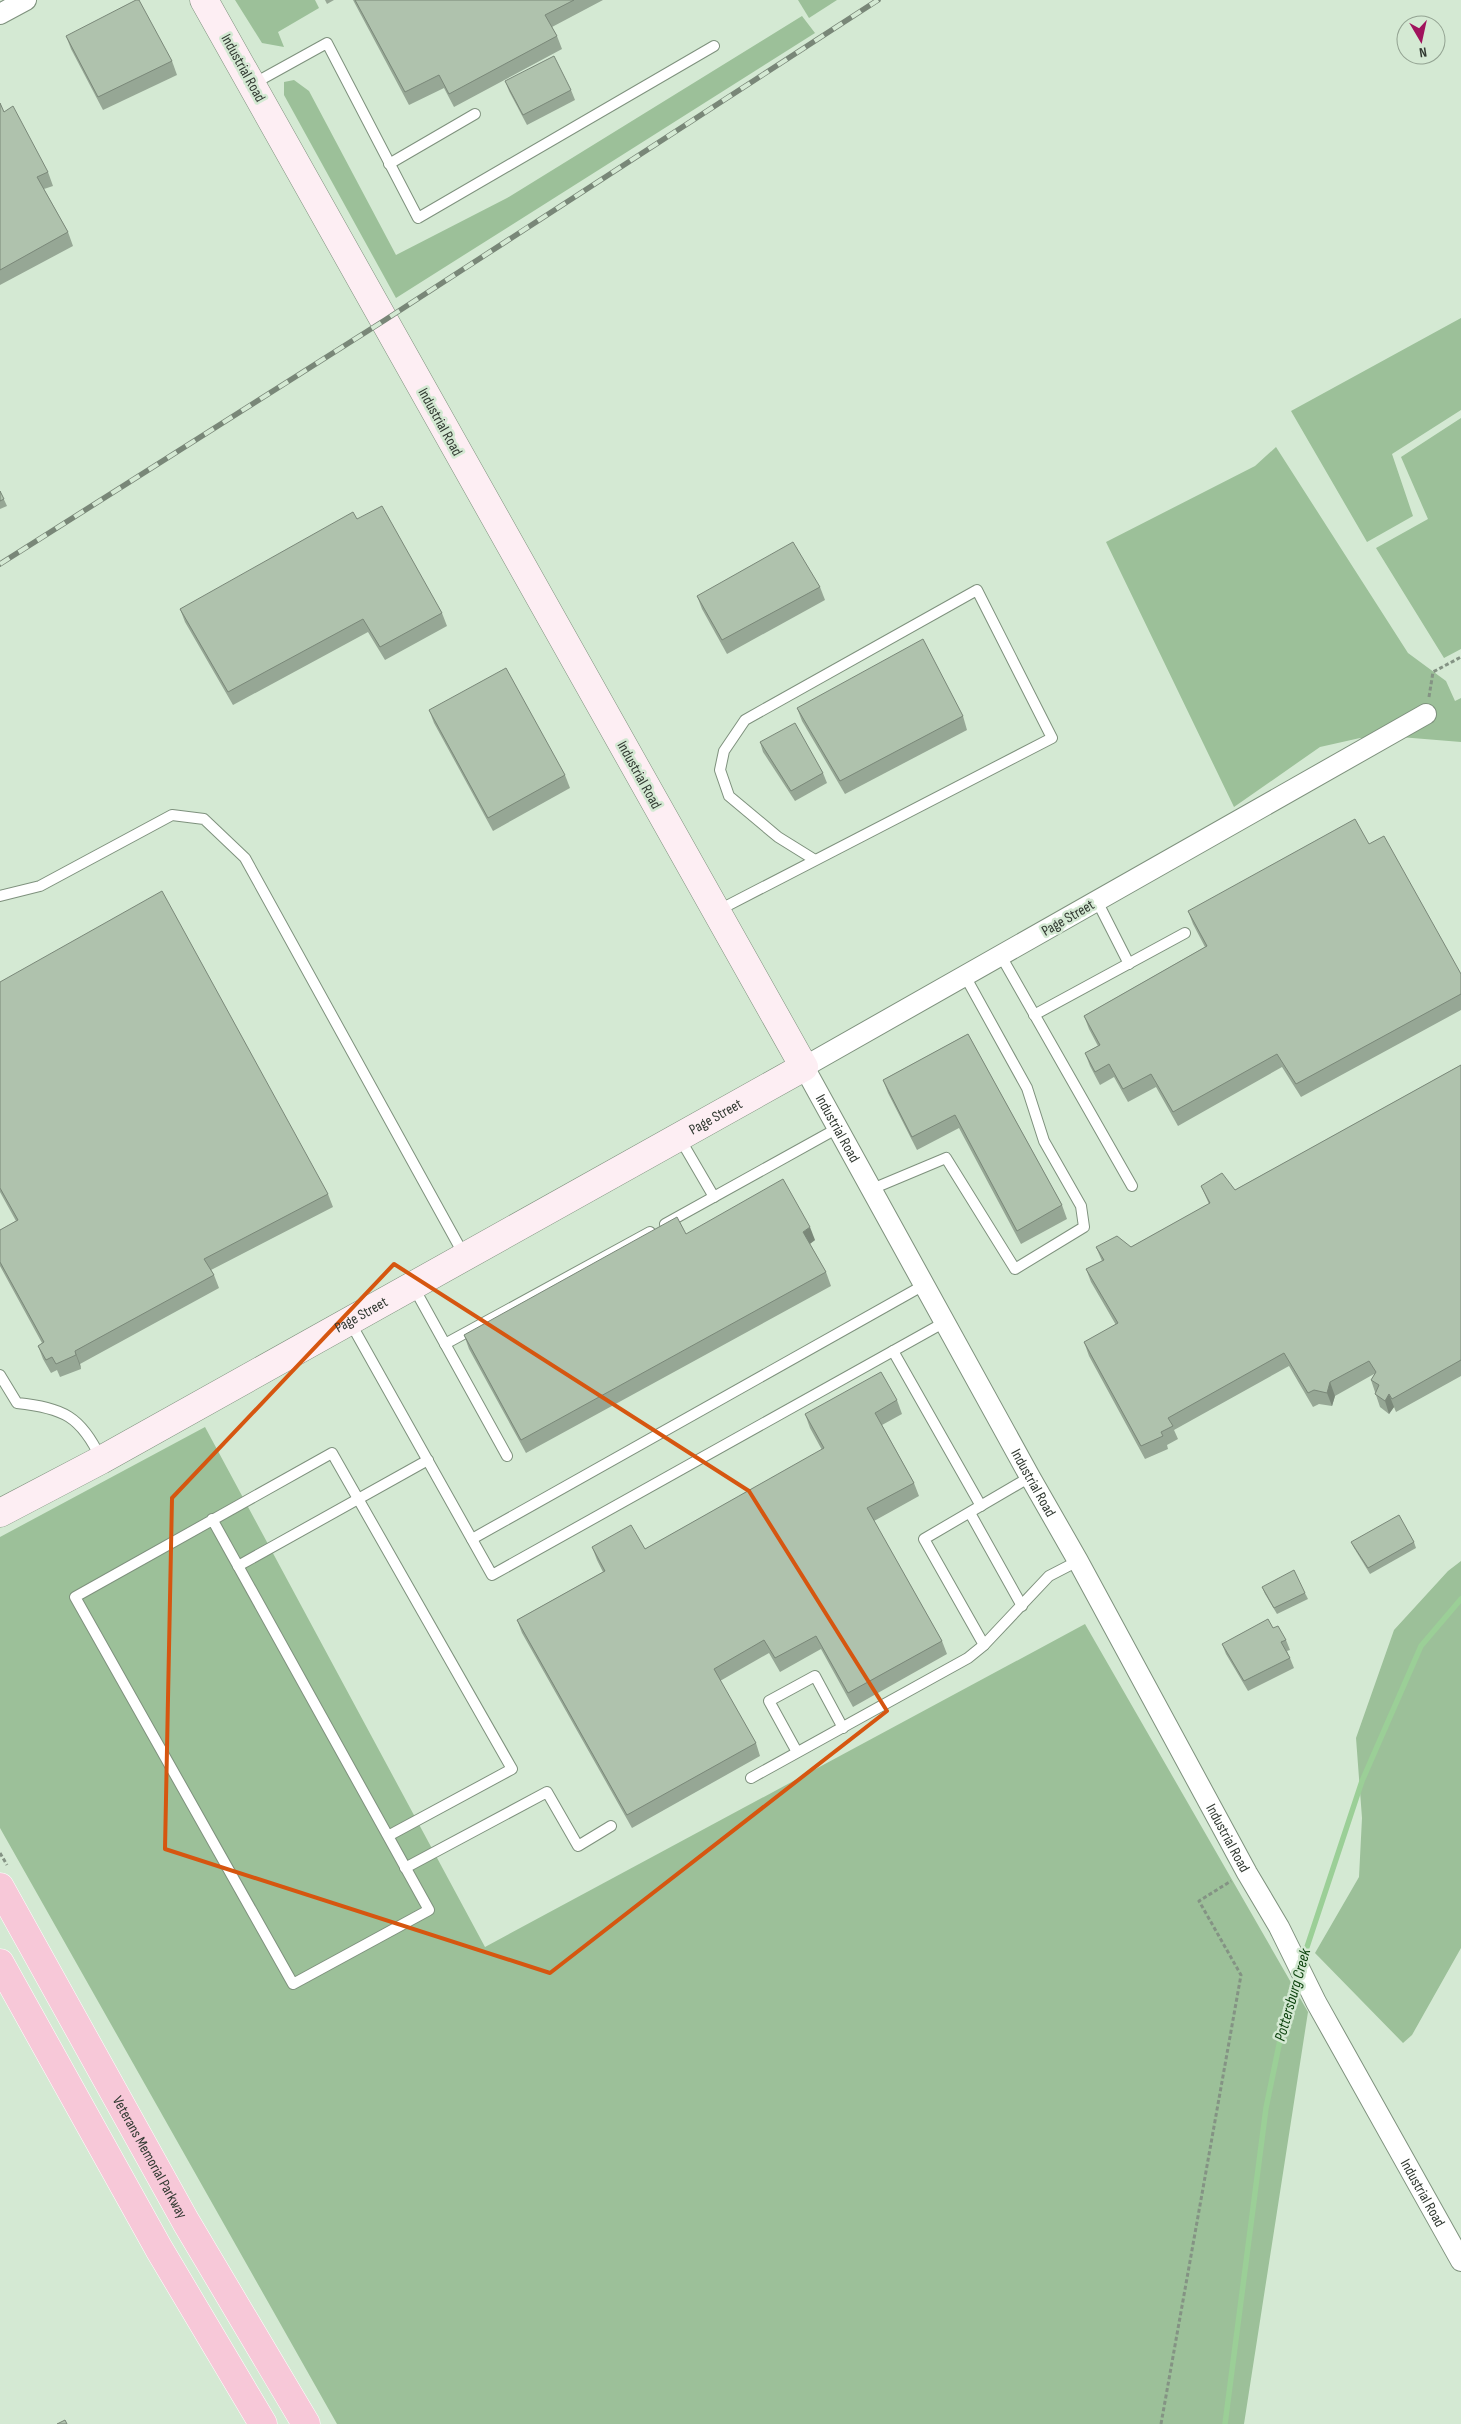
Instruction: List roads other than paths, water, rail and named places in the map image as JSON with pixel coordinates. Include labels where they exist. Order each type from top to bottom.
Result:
[{"type":"highway","name":"Veterans Memorial Parkway","points":[[0,1887],[186,2222],[306,2424]]},
{"type":"highway","points":[[0,1963],[159,2248],[263,2424]]},
{"type":"street","points":[[0,14],[26,0]]},
{"type":"street","name":"Industrial Road","points":[[204,0],[872,1188],[1030,1477],[1078,1560],[1247,1873],[1279,1927],[1316,2002],[1461,2261]]},
{"type":"street","name":"Page Street","points":[[0,1513],[101,1460],[804,1067],[1426,714]]},
{"type":"lane","points":[[252,84],[327,43],[418,218],[714,46]]},
{"type":"lane","points":[[389,164],[475,114]]},
{"type":"lane","points":[[716,912],[1052,738],[977,590],[745,720],[724,751],[720,770],[729,796],[778,837],[815,860]]},
{"type":"lane","points":[[0,896],[40,886],[172,815],[204,819],[245,858],[464,1256]]},
{"type":"lane","points":[[1098,901],[1129,964]]},
{"type":"lane","points":[[1034,1015],[1185,934]]},
{"type":"lane","points":[[1001,956],[1132,1186]]},
{"type":"lane","points":[[872,1188],[946,1158],[1014,1269],[1084,1227],[1081,1206],[1044,1141],[1027,1088],[965,976]]},
{"type":"lane","points":[[445,1344],[838,1128]]},
{"type":"lane","points":[[679,1137],[714,1197]]},
{"type":"lane","points":[[412,1285],[507,1456]]},
{"type":"lane","points":[[472,1539],[924,1285]]},
{"type":"lane","points":[[349,1320],[492,1575],[945,1322]]},
{"type":"lane","points":[[893,1351],[981,1506]]},
{"type":"lane","points":[[0,1375],[17,1403],[34,1405],[65,1414],[79,1422],[91,1436],[101,1460]]},
{"type":"lane","points":[[212,1519],[429,1910],[293,1984],[75,1597],[212,1519],[332,1453],[512,1769],[388,1836]]},
{"type":"lane","points":[[238,1566],[428,1460]]},
{"type":"lane","points":[[984,1645],[924,1539],[1030,1477]]},
{"type":"lane","points":[[970,1513],[1022,1606]]},
{"type":"lane","points":[[751,1778],[968,1658],[984,1645],[1049,1576],[1078,1560]]},
{"type":"lane","points":[[797,1752],[769,1701],[815,1676],[843,1728]]},
{"type":"lane","points":[[405,1868],[547,1792],[578,1846],[611,1826]]},
{"type":"waterway","name":"Pottersburg Creek","points":[[1302,1962],[1362,1781],[1421,1646],[1461,1599]]},
{"type":"waterway","name":"Pottersburg Creek","points":[[1225,2424],[1266,2108],[1286,2011],[1298,1975]]},
{"type":"railway","points":[[0,564],[385,320],[878,0]]}]
